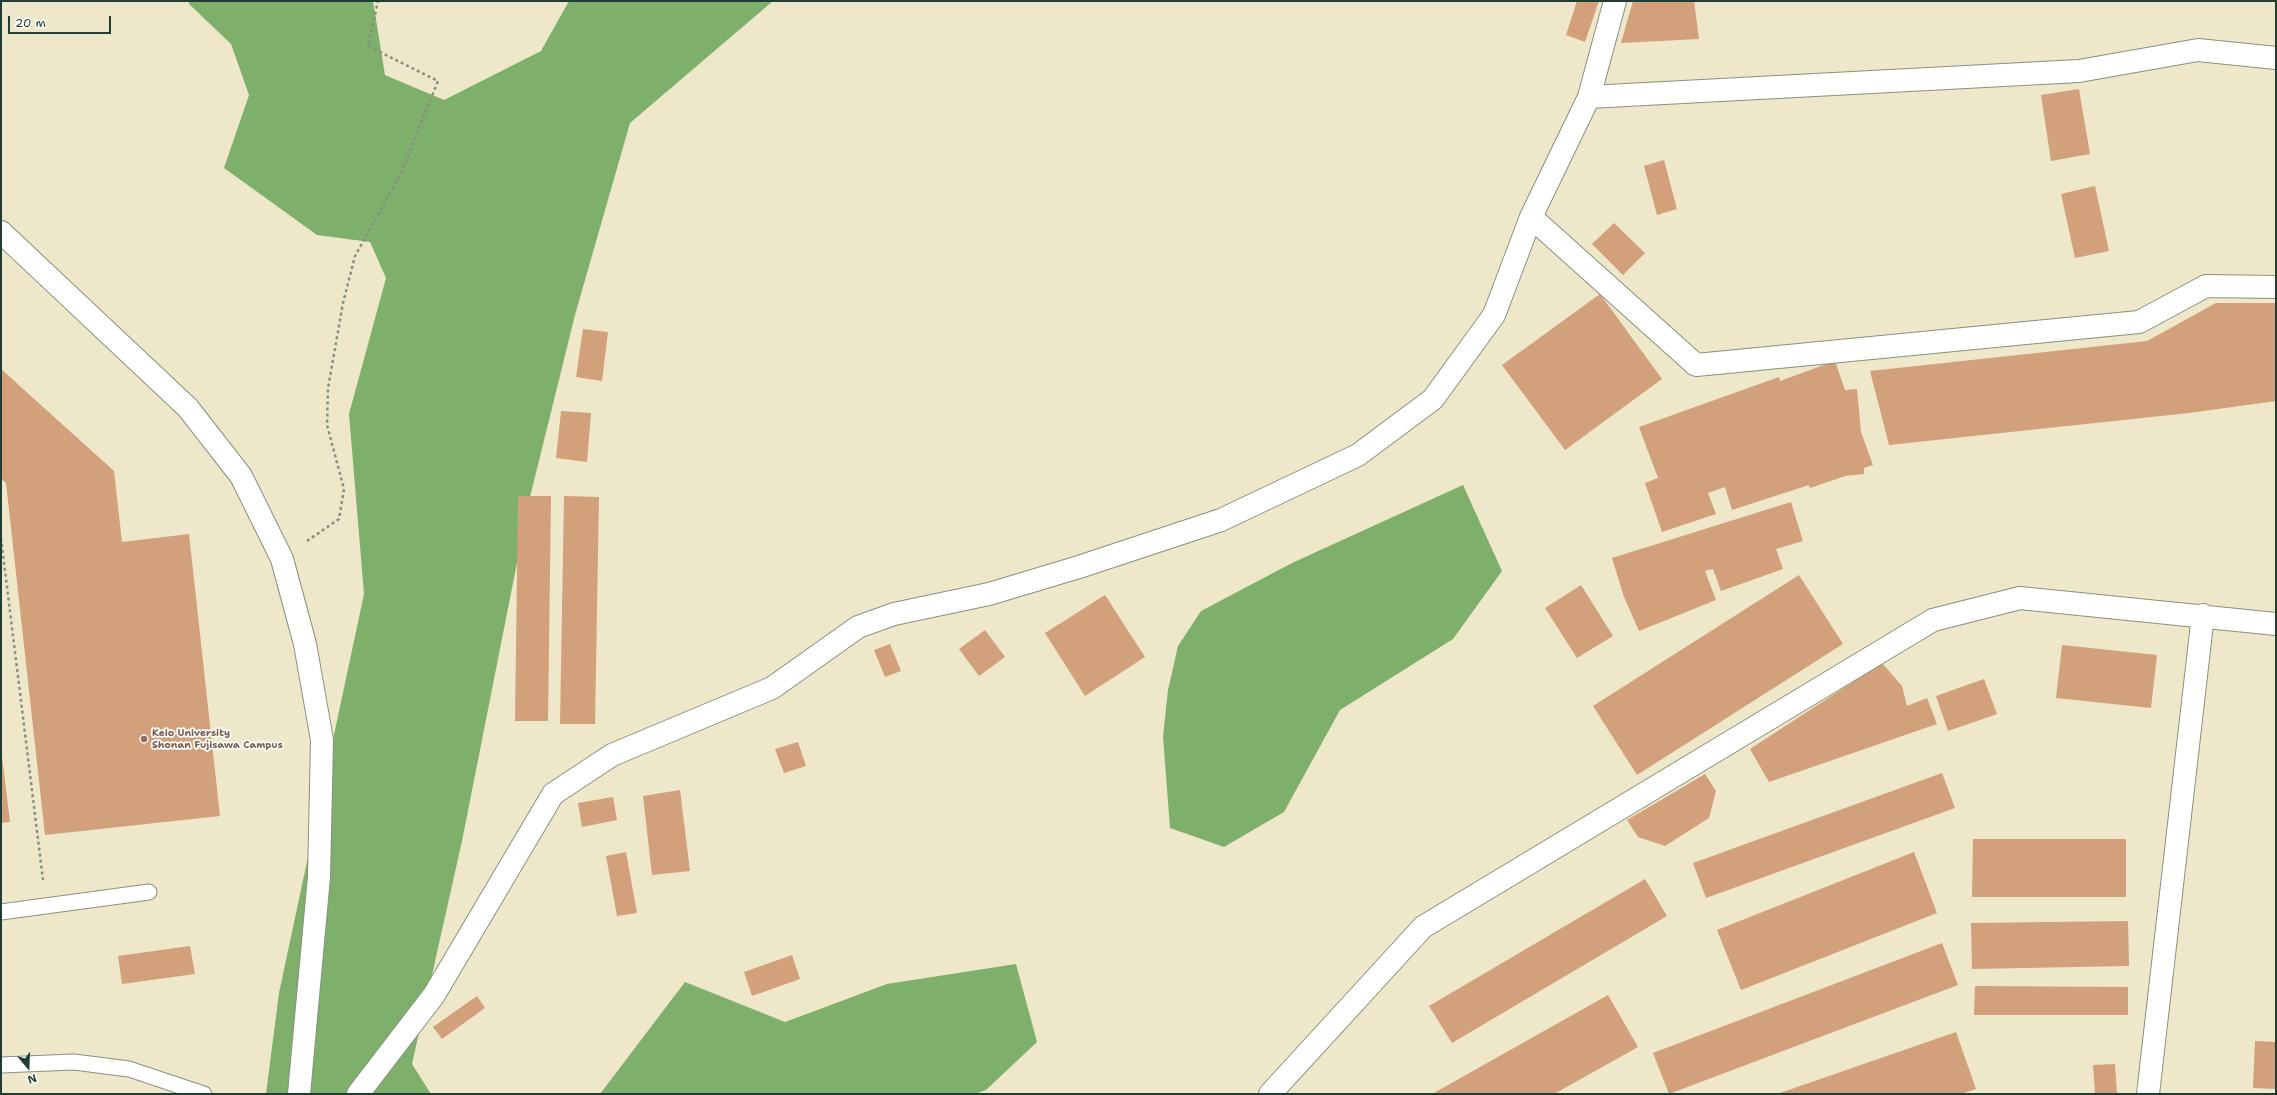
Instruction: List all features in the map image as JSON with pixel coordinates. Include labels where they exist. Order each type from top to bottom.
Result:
[{"type":"street","points":[[358,1094],[434,995],[553,794],[612,755],[772,688],[858,627],[894,614],[996,592],[1079,567],[1221,520],[1358,455],[1433,399],[1494,315],[1530,217],[1589,96],[1616,1]]},
{"type":"street","points":[[1589,96],[2079,71],[2198,50],[2276,58]]},
{"type":"street","points":[[1530,217],[1696,365],[2139,322],[2206,286],[2276,287]]},
{"type":"street","points":[[1,232],[188,408],[241,476],[282,559],[305,644],[322,740],[320,877],[299,1094]]},
{"type":"street","points":[[1270,1094],[1423,927],[1933,620],[2020,598],[2203,615],[2276,624]]},
{"type":"street","points":[[2148,1094],[2203,615]]},
{"type":"lane","points":[[1,912],[149,892]]},
{"type":"lane","points":[[1,1065],[74,1062],[129,1069],[204,1094]]},
{"type":"path","points":[[282,559],[339,519],[344,489],[327,425],[328,388],[343,303],[355,256],[401,173],[438,82],[368,46],[378,1]]},
{"type":"path","points":[[1,538],[46,906]]},
{"type":"green space","points":[[189,1],[373,1],[385,75],[444,100],[541,51],[569,1],[773,1],[630,123],[575,315],[530,497],[462,841],[412,1064],[431,1094],[266,1094],[279,993],[364,594],[349,414],[386,278],[370,242],[317,235],[224,168],[249,95],[231,44],[189,4]]},
{"type":"green space","points":[[1463,485],[1502,571],[1453,639],[1340,710],[1284,812],[1224,847],[1170,828],[1163,737],[1168,690],[1178,646],[1201,611],[1292,563]]},
{"type":"green space","points":[[1016,964],[1037,1042],[986,1090],[975,1094],[600,1094],[685,982],[785,1022],[887,984]]},
{"type":"building","points":[[1577,1],[1599,1],[1585,42],[1566,35]]},
{"type":"building","points":[[1633,1],[1694,1],[1699,39],[1621,43]]},
{"type":"building","points":[[2079,89],[2090,154],[2051,161],[2041,95]]},
{"type":"building","points":[[1664,160],[1677,209],[1657,215],[1644,166]]},
{"type":"building","points":[[2095,186],[2109,251],[2075,258],[2061,194]]},
{"type":"building","points":[[1614,223],[1645,253],[1623,275],[1592,244]]},
{"type":"building","points":[[1600,294],[1662,379],[1565,450],[1502,365]]},
{"type":"building","points":[[2216,303],[2276,303],[2276,401],[2189,413],[1889,445],[1870,371],[2147,341]]},
{"type":"building","points":[[583,329],[608,332],[602,381],[576,377]]},
{"type":"building","points":[[1835,361],[1845,390],[1857,389],[1861,432],[1873,465],[1864,468],[1864,474],[1845,476],[1810,488],[1809,485],[1732,510],[1725,487],[1708,493],[1716,514],[1662,532],[1645,483],[1658,478],[1639,427],[1779,377],[1780,381]]},
{"type":"building","points":[[1,369],[114,471],[122,542],[189,534],[220,816],[45,835],[6,483],[1,479]]},
{"type":"building","points":[[561,411],[591,413],[587,462],[556,458]]},
{"type":"building","points":[[518,496],[551,496],[548,721],[515,721]]},
{"type":"building","points":[[564,496],[599,497],[595,724],[560,724]]},
{"type":"building","points":[[1791,502],[1803,541],[1776,549],[1783,569],[1721,591],[1713,569],[1705,571],[1716,600],[1639,631],[1624,597],[1612,558]]},
{"type":"building","points":[[1799,575],[1843,644],[1637,775],[1593,706]]},
{"type":"building","points":[[1581,585],[1613,636],[1577,658],[1545,608]]},
{"type":"building","points":[[1105,595],[1145,657],[1085,696],[1045,633]]},
{"type":"building","points":[[985,630],[1005,657],[979,676],[959,649]]},
{"type":"building","points":[[890,644],[901,671],[885,677],[874,650]]},
{"type":"building","points":[[2062,645],[2157,655],[2151,708],[2056,698]]},
{"type":"building","points":[[1882,663],[1902,686],[1907,706],[1927,698],[1937,724],[1769,782],[1750,749]]},
{"type":"building","points":[[1984,679],[1997,714],[1948,731],[1936,696]]},
{"type":"building","points":[[798,742],[806,766],[784,773],[775,749]]},
{"type":"building","points":[[1,748],[10,822],[1,823]]},
{"type":"building","points":[[1942,773],[1955,808],[1706,898],[1693,863]]},
{"type":"building","points":[[1705,774],[1716,791],[1709,818],[1665,846],[1638,837],[1627,820]]},
{"type":"building","points":[[680,790],[690,871],[652,875],[643,796]]},
{"type":"building","points":[[613,797],[617,820],[582,827],[578,803]]},
{"type":"building","points":[[1973,839],[2126,839],[2126,897],[1972,897]]},
{"type":"building","points":[[626,852],[637,913],[617,916],[606,856]]},
{"type":"building","points":[[1914,852],[1937,913],[1741,990],[1717,930]]},
{"type":"building","points":[[1645,879],[1667,916],[1452,1043],[1429,1006]]},
{"type":"building","points":[[2128,921],[2129,966],[1972,969],[1971,923]]},
{"type":"building","points":[[1942,943],[1958,985],[1669,1094],[1653,1053]]},
{"type":"building","points":[[190,946],[195,974],[122,984],[118,956]]},
{"type":"building","points":[[792,955],[800,979],[752,996],[744,972]]},
{"type":"building","points":[[1975,986],[2128,987],[2128,1015],[1974,1015]]},
{"type":"building","points":[[1608,995],[1638,1047],[1554,1094],[1432,1094]]},
{"type":"building","points":[[477,996],[485,1008],[442,1039],[433,1027]]},
{"type":"building","points":[[1956,1032],[1976,1089],[1961,1094],[1777,1094]]},
{"type":"building","points":[[2255,1041],[2276,1042],[2276,1089],[2253,1088]]},
{"type":"building","points":[[2115,1064],[2117,1094],[2095,1094],[2093,1065]]},
{"type":"place","name":"Keio University Shonan Fujisawa Campus","points":[[144,739]]}]
